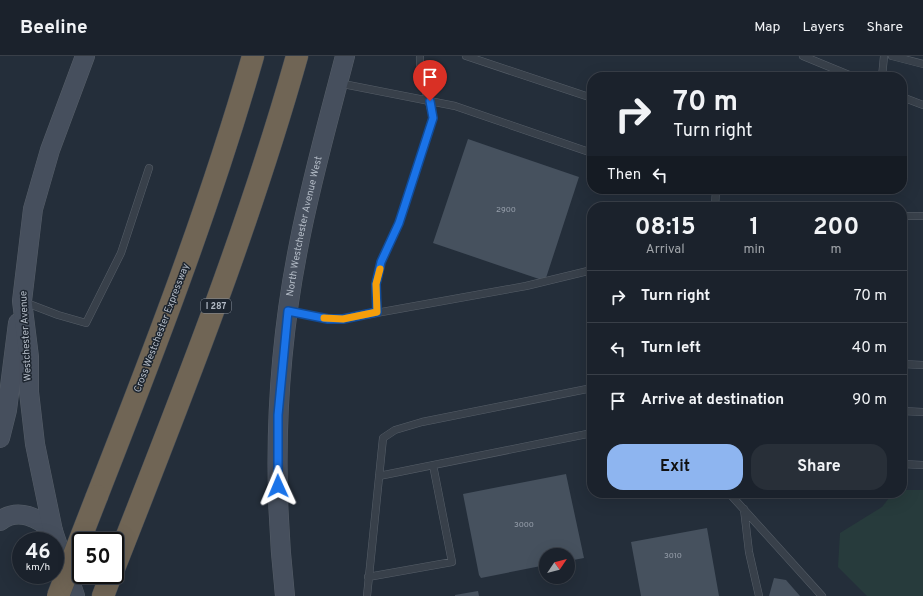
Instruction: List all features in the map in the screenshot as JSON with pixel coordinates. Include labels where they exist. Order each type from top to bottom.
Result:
[{"type":"highway","name":"Cross Westchester Expressway","points":[[58,596],[187,263],[223,155],[253,56]]},
{"type":"highway","name":"I 287","points":[[124,542],[236,251],[272,140],[297,56]]},
{"type":"highway","points":[[103,596],[108,584]]},
{"type":"main road","name":"Westchester Avenue","points":[[76,596],[53,531],[35,444],[29,392],[29,357],[22,302],[24,274],[35,202],[50,150],[85,56]]},
{"type":"main road","name":"North Westchester Avenue West","points":[[281,542],[278,471],[278,415],[288,311],[299,244],[345,56]]},
{"type":"main road","points":[[0,438],[7,410],[22,302]]},
{"type":"main road","points":[[0,521],[25,514],[43,522],[53,531]]},
{"type":"main road","points":[[278,596],[281,542]]},
{"type":"main road","points":[[281,542],[285,596]]},
{"type":"lane","points":[[377,312],[376,284],[381,262],[399,223],[433,118],[430,101],[419,67],[420,56]]},
{"type":"lane","points":[[466,56],[587,96]]},
{"type":"lane","points":[[804,56],[842,72]]},
{"type":"lane","points":[[882,72],[884,56]]},
{"type":"lane","points":[[892,56],[923,64]]},
{"type":"lane","points":[[338,83],[455,106],[587,151]]},
{"type":"lane","points":[[907,99],[923,105]]},
{"type":"lane","points":[[22,302],[86,324],[121,253],[149,168]]},
{"type":"lane","points":[[907,216],[923,216]]},
{"type":"lane","points":[[288,311],[328,319],[343,319],[518,287],[587,271]]},
{"type":"lane","points":[[907,364],[923,365]]},
{"type":"lane","points":[[367,596],[383,438],[395,430],[422,422],[587,389]]},
{"type":"lane","points":[[907,411],[923,412]]},
{"type":"lane","points":[[379,476],[587,434]]},
{"type":"lane","points":[[907,464],[923,465]]},
{"type":"lane","points":[[368,577],[452,562],[433,465]]},
{"type":"lane","points":[[734,498],[822,596]]},
{"type":"lane","points":[[744,509],[749,552],[759,596]]},
{"type":"green space","points":[[907,490],[923,490],[923,596],[867,596],[838,567],[840,533],[882,507],[889,498],[907,498]]},
{"type":"building","points":[[468,139],[579,177],[545,281],[433,243]]},
{"type":"building","points":[[566,474],[584,558],[575,560],[575,548],[539,548],[539,566],[481,578],[479,575],[463,494]]},
{"type":"building","points":[[707,528],[719,596],[641,596],[631,542]]},
{"type":"building","points":[[774,578],[786,580],[800,596],[769,596]]},
{"type":"building","points":[[478,591],[479,596],[455,596],[455,595]]},
{"type":"slow traffic","points":[[324,318],[343,319],[377,312],[376,284],[380,269]]},
{"type":"route","points":[[278,486],[278,415],[282,358],[288,311],[328,319],[343,319],[377,312],[376,284],[381,262],[399,223],[433,118],[430,101]]}]
